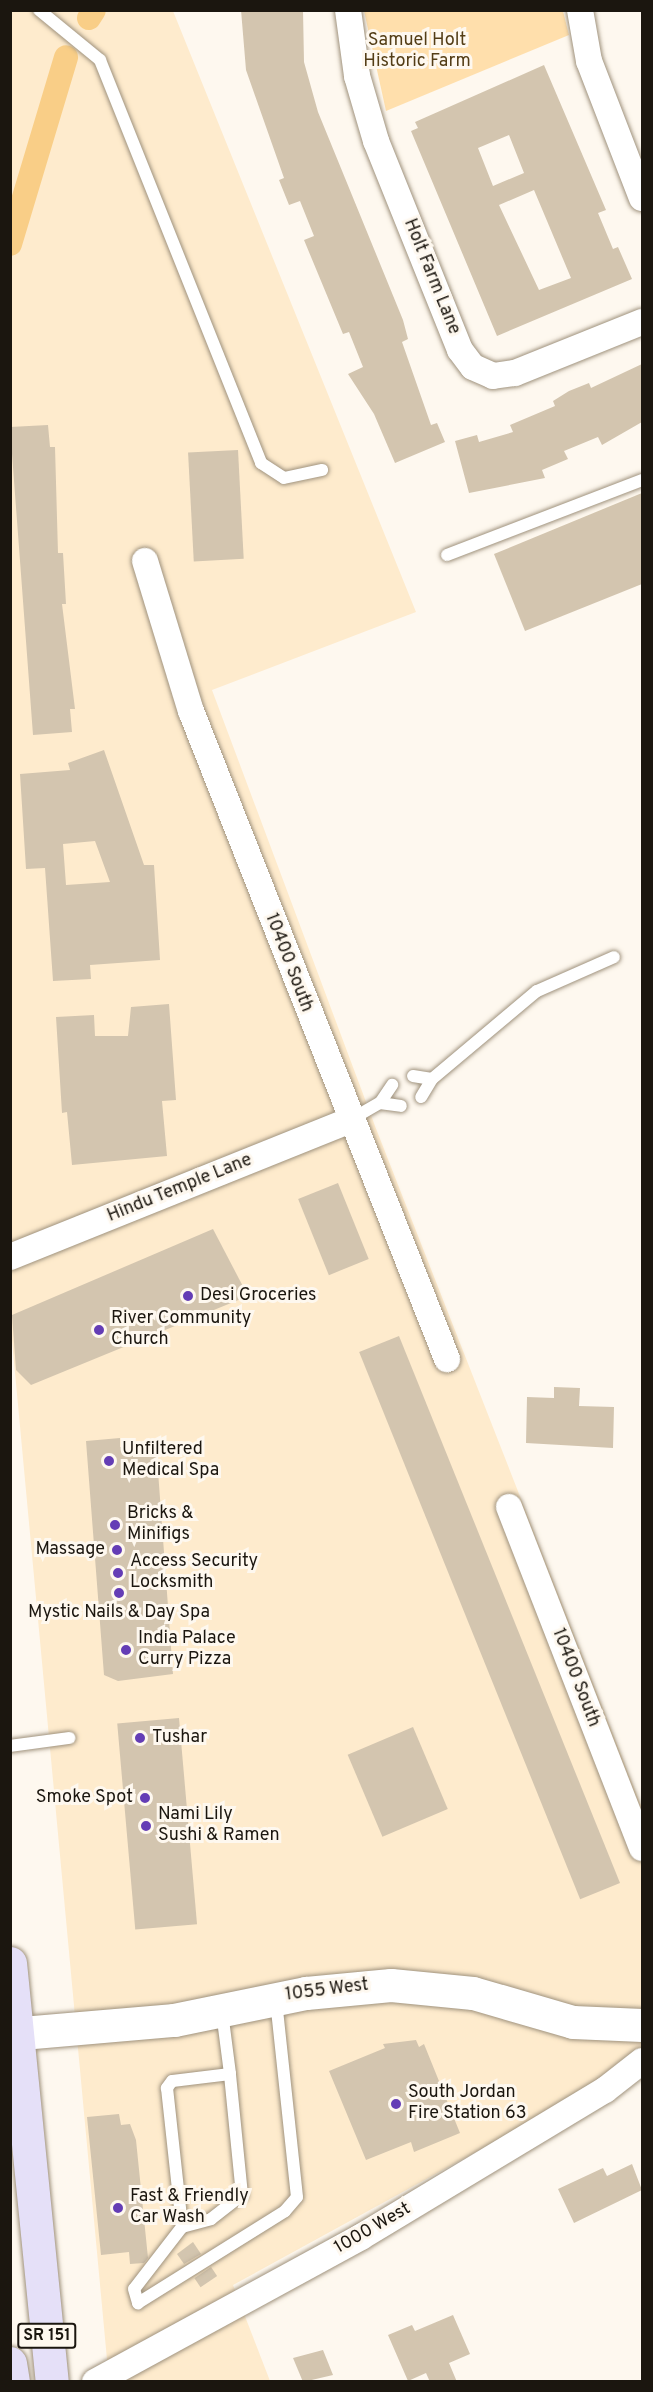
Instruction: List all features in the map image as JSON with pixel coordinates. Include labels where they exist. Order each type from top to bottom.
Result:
[{"type":"main road","name":"SR 151","points":[[10,1963],[14,2034],[52,2382]]},
{"type":"main road","name":"SR 151","points":[[10,2363],[13,2382]]},
{"type":"street","name":"Holt Farm Lane","points":[[348,10],[370,123],[460,350],[473,367],[493,376],[515,373],[642,322]]},
{"type":"street","points":[[580,10],[589,61],[642,198]]},
{"type":"street","name":"10400 South","points":[[145,561],[182,687],[349,1121],[447,1359]]},
{"type":"street","name":"Hindu Temple Lane","points":[[10,1257],[349,1121]]},
{"type":"street","name":"10400 South","points":[[509,1507],[642,1848]]},
{"type":"street","name":"1055 West","points":[[14,2034],[135,2025],[222,2011],[276,1998],[348,1987],[433,1986],[573,2022],[642,2025]]},
{"type":"street","name":"1000 West","points":[[95,2382],[370,2231],[605,2090],[642,2061]]},
{"type":"lane","points":[[39,10],[100,60],[261,463],[284,478],[322,470]]},
{"type":"lane","points":[[447,555],[642,480]]},
{"type":"lane","points":[[421,1097],[432,1079],[537,991],[614,957]]},
{"type":"lane","points":[[413,1076],[432,1079]]},
{"type":"lane","points":[[349,1121],[381,1103],[393,1085]]},
{"type":"lane","points":[[381,1103],[401,1106]]},
{"type":"lane","points":[[10,1746],[69,1738]]},
{"type":"lane","points":[[222,2011],[241,2200],[211,2219],[182,2227],[134,2289],[135,2301],[272,2220],[297,2197],[276,1998]]},
{"type":"lane","points":[[182,2227],[167,2088],[172,2081],[230,2074]]},
{"type":"shaded area","points":[[10,11],[173,11],[416,612],[212,690],[375,1126],[642,1808],[642,2061],[233,2285],[270,2381],[109,2381],[10,1319]]},
{"type":"green space","name":"Samuel Holt Historic Farm","points":[[364,11],[563,11],[569,35],[386,111]]},
{"type":"building","points":[[241,10],[303,10],[304,62],[318,112],[403,320],[408,339],[402,342],[431,425],[437,423],[445,442],[395,463],[374,414],[348,374],[363,367],[349,332],[343,334],[304,240],[314,236],[300,201],[289,205],[279,180],[284,178],[246,70]]},
{"type":"building","points":[[544,65],[606,210],[598,213],[613,249],[618,247],[632,279],[497,336],[411,131],[418,128],[415,122]],"holes":[[[509,135],[524,173],[493,186],[478,148]],[[534,190],[571,278],[539,290],[499,205]]]},
{"type":"building","points":[[642,364],[642,422],[602,445],[598,437],[564,451],[568,459],[542,470],[545,478],[469,493],[455,441],[477,435],[479,442],[513,432],[510,425],[555,406],[553,401],[569,391],[589,383],[591,388]]},
{"type":"building","points":[[48,425],[50,447],[55,447],[58,553],[63,553],[66,604],[62,604],[75,709],[70,709],[72,732],[33,735],[10,427]]},
{"type":"building","points":[[238,450],[244,559],[194,561],[188,453]]},
{"type":"building","points":[[642,493],[642,584],[525,631],[494,554]]},
{"type":"building","points":[[104,750],[144,865],[154,865],[160,960],[90,965],[91,979],[53,981],[45,868],[26,869],[20,774],[70,770],[68,763]],"holes":[[[95,841],[110,882],[66,885],[63,844]]]},
{"type":"building","points":[[169,1004],[176,1100],[162,1101],[167,1156],[72,1165],[67,1112],[62,1113],[56,1017],[94,1015],[95,1036],[128,1036],[131,1007]]},
{"type":"building","points":[[338,1183],[369,1259],[329,1275],[298,1199]]},
{"type":"building","points":[[213,1229],[248,1296],[31,1385],[16,1370],[12,1315]]},
{"type":"building","points":[[399,1336],[620,1883],[580,1899],[359,1352]]},
{"type":"building","points":[[554,1387],[580,1388],[579,1406],[614,1407],[613,1448],[526,1443],[527,1397],[554,1398]]},
{"type":"building","points":[[120,1438],[120,1447],[156,1444],[173,1674],[118,1681],[104,1675],[86,1441]]},
{"type":"building","points":[[179,1718],[197,1924],[135,1930],[117,1723]]},
{"type":"building","points":[[413,1727],[448,1809],[382,1837],[348,1755]]},
{"type":"building","name":"South Jordan Fire Station 63","points":[[416,2040],[419,2047],[424,2044],[460,2133],[414,2152],[411,2142],[366,2160],[329,2071],[385,2048],[383,2044]]},
{"type":"building","name":"Fast & Friendly Car Wash","points":[[119,2114],[121,2125],[130,2124],[136,2140],[148,2258],[144,2263],[130,2264],[129,2252],[101,2255],[87,2117]]},
{"type":"building","points":[[632,2164],[642,2190],[574,2223],[558,2189],[603,2168],[607,2176]]},
{"type":"building","points":[[193,2242],[201,2254],[184,2264],[177,2254]]},
{"type":"building","points":[[211,2267],[217,2276],[201,2287],[194,2278]]},
{"type":"building","points":[[453,2315],[470,2354],[449,2363],[457,2382],[430,2382],[426,2373],[408,2381],[388,2335],[412,2325],[415,2331]]},
{"type":"building","points":[[323,2350],[333,2375],[303,2382],[293,2358]]},
{"type":"waterway","points":[[89,18],[94,10]]},
{"type":"waterway","points":[[10,244],[66,57]]},
{"type":"place","name":"Desi Groceries","points":[[188,1296]]},
{"type":"place","name":"River Community Church","points":[[99,1330]]},
{"type":"place","name":"Unfiltered Medical Spa","points":[[109,1461]]},
{"type":"place","name":"Bricks & Minifigs","points":[[115,1525]]},
{"type":"place","name":"Massage","points":[[117,1550]]},
{"type":"place","name":"Access Security Locksmith","points":[[118,1573]]},
{"type":"place","name":"Mystic Nails & Day Spa","points":[[119,1593]]},
{"type":"place","name":"India Palace Curry Pizza","points":[[126,1650]]},
{"type":"place","name":"Tushar","points":[[140,1738]]},
{"type":"place","name":"Smoke Spot","points":[[145,1798]]},
{"type":"place","name":"Nami Lily Sushi & Ramen","points":[[146,1826]]},
{"type":"place","name":"South Jordan Fire Station 63","points":[[396,2104]]},
{"type":"place","name":"Fast & Friendly Car Wash","points":[[118,2208]]}]
